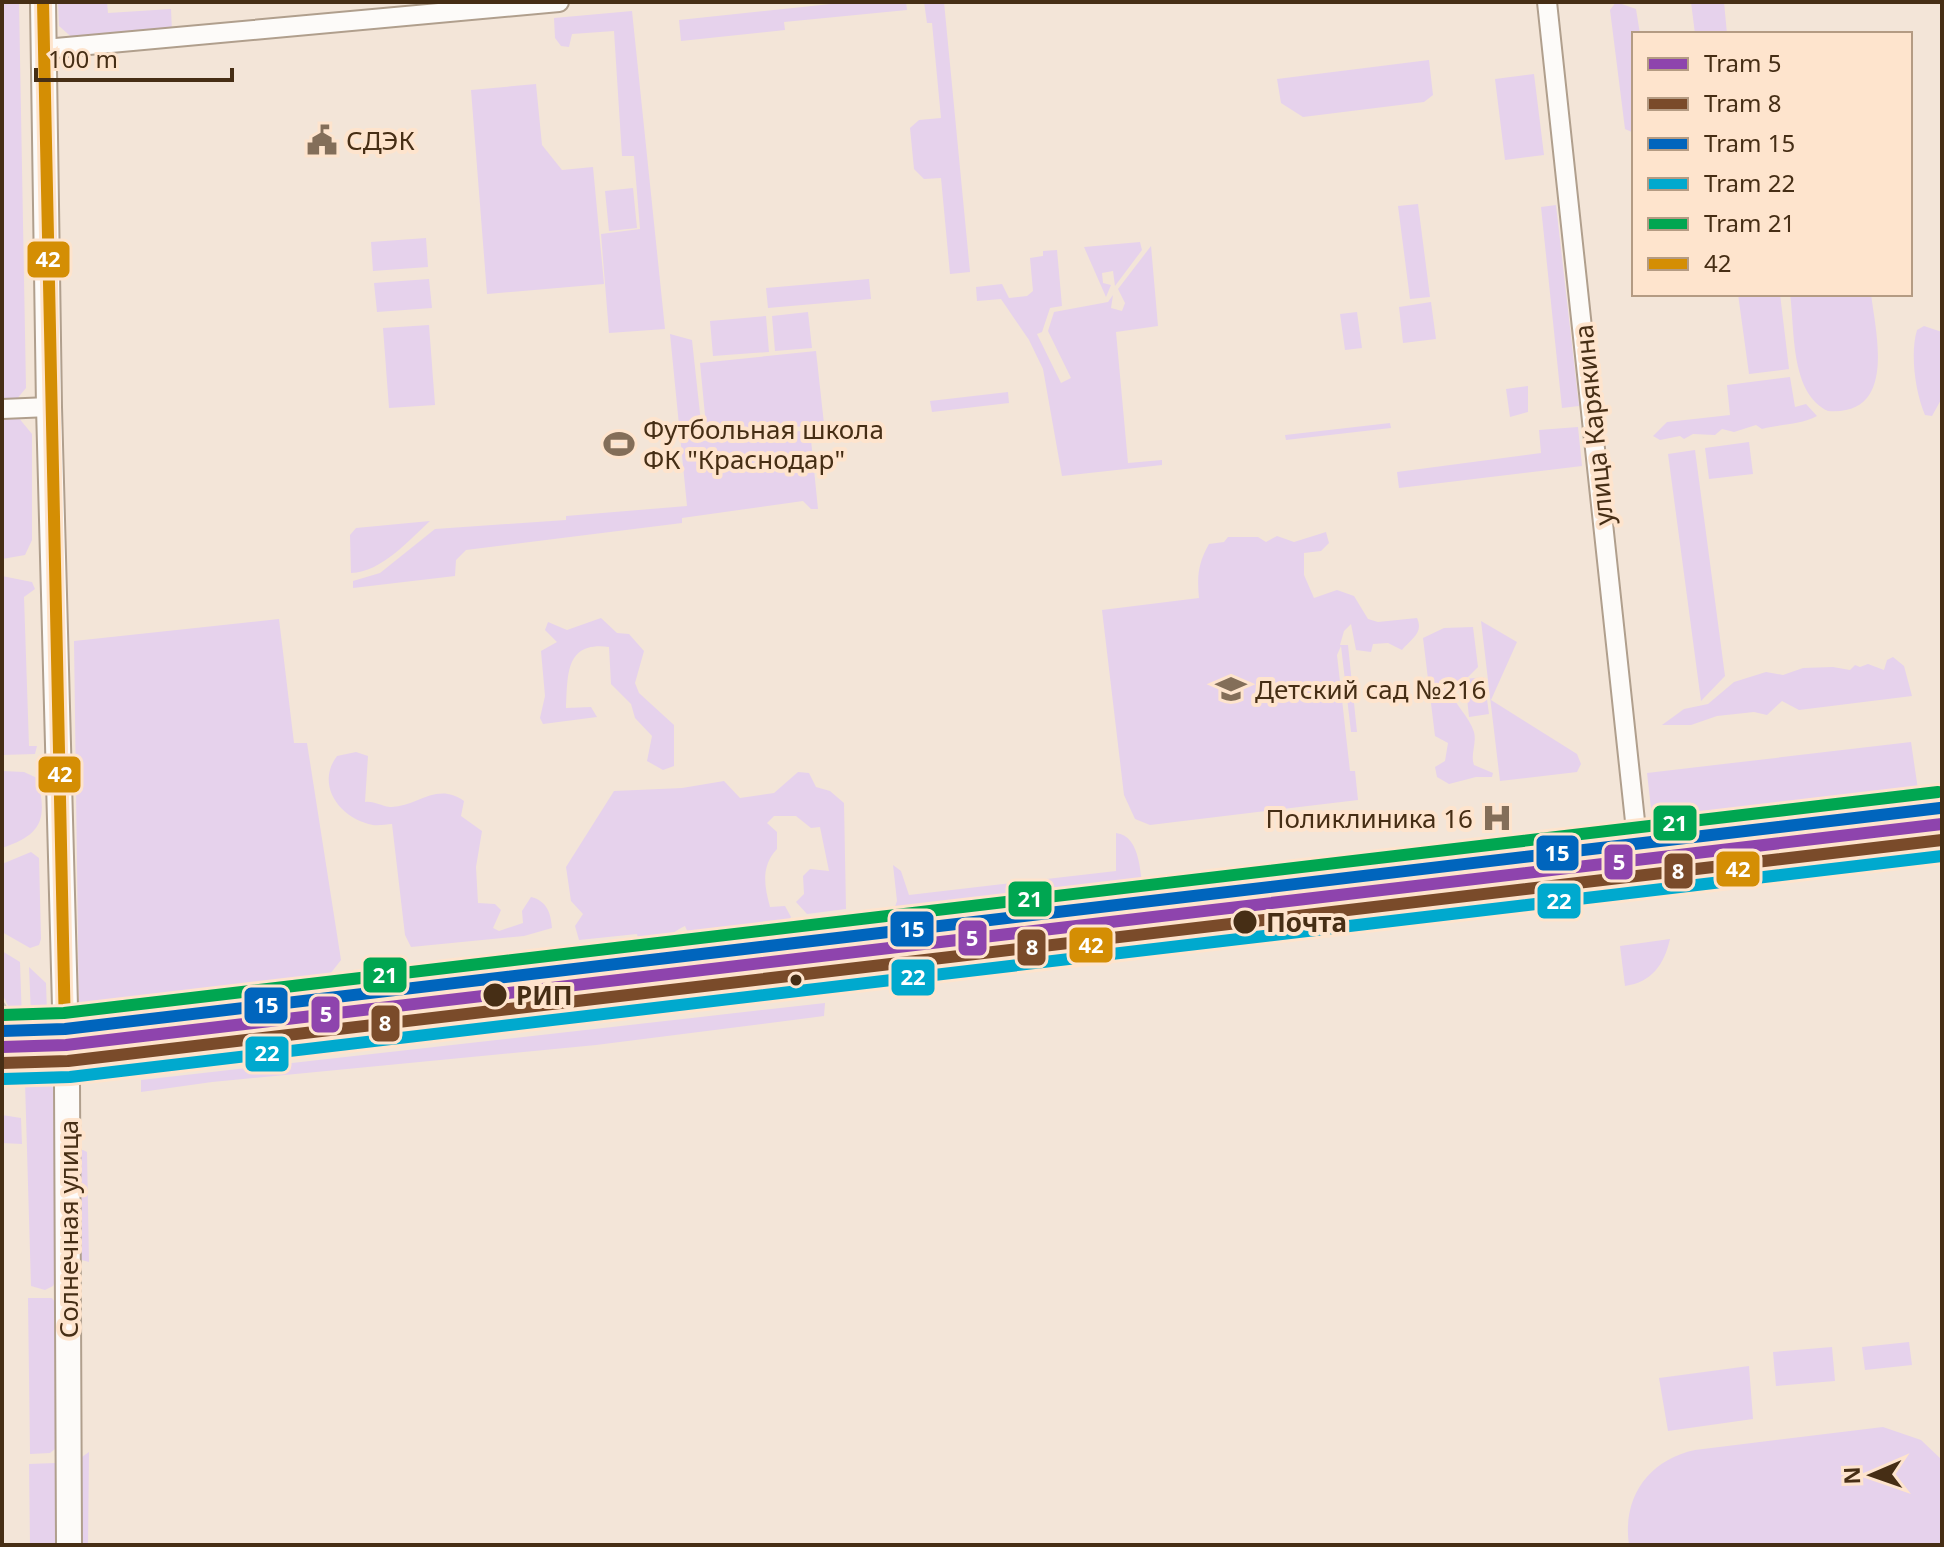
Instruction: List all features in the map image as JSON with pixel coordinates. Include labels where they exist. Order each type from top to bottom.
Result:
[{"type":"main road","name":"Солнечная улица","points":[[43,2],[49,407],[67,1065],[69,1545]]},
{"type":"street","points":[[45,49],[559,2]]},
{"type":"street","name":"улица Карякина","points":[[1547,2],[1638,849]]},
{"type":"street","points":[[2,409],[49,407]]},
{"type":"street","points":[[2,1033],[65,1032],[1942,813]]},
{"type":"street","points":[[1749,836],[1752,869]]},
{"type":"street","points":[[2,1065],[67,1065],[1942,845]]},
{"type":"street","points":[[1558,859],[1561,891]]},
{"type":"street","points":[[1534,861],[1537,894]]},
{"type":"street","points":[[1171,903],[1174,936]]},
{"type":"street","points":[[1146,906],[1149,939]]},
{"type":"street","points":[[350,999],[353,1032]]},
{"type":"street","points":[[324,1002],[327,1035]]},
{"type":"shaded area","points":[[2,2],[19,2],[26,388],[16,400],[2,402]]},
{"type":"shaded area","points":[[58,2],[107,2],[108,13],[171,9],[172,32],[76,41],[59,26]]},
{"type":"shaded area","points":[[850,2],[906,2],[907,10],[784,22],[785,30],[681,41],[679,20]]},
{"type":"shaded area","points":[[924,2],[944,2],[970,272],[950,274],[941,178],[924,179],[914,169],[910,128],[919,120],[941,118],[932,23],[927,23]]},
{"type":"shaded area","points":[[1616,2],[1636,9],[1640,32],[1632,32],[1632,132],[1625,129],[1610,10]]},
{"type":"shaded area","points":[[1691,2],[1724,2],[1727,32],[1695,32]]},
{"type":"shaded area","points":[[632,11],[665,329],[609,333],[601,234],[640,229],[634,156],[622,156],[614,31],[572,34],[569,47],[561,46],[555,38],[554,18]]},
{"type":"shaded area","points":[[1429,60],[1433,95],[1424,102],[1303,117],[1281,103],[1277,79]]},
{"type":"shaded area","points":[[1534,74],[1544,155],[1505,160],[1495,79]]},
{"type":"shaded area","points":[[536,84],[542,145],[562,170],[593,167],[604,284],[487,294],[471,90]]},
{"type":"shaded area","points":[[633,188],[637,228],[609,231],[605,191]]},
{"type":"shaded area","points":[[1418,204],[1430,297],[1410,299],[1398,206]]},
{"type":"shaded area","points":[[1556,205],[1579,406],[1562,408],[1541,207]]},
{"type":"shaded area","points":[[426,238],[428,267],[373,271],[371,242]]},
{"type":"shaded area","points":[[1140,242],[1142,250],[1115,286],[1113,271],[1102,273],[1103,283],[1111,285],[1106,297],[1084,247]]},
{"type":"shaded area","points":[[1151,246],[1158,326],[1116,332],[1128,463],[1162,460],[1162,465],[1062,476],[1043,369],[1029,340],[1001,299],[977,301],[976,287],[1002,284],[1009,298],[1027,296],[1033,291],[1030,258],[1043,256],[1043,251],[1057,250],[1062,306],[1050,308],[1042,332],[1037,334],[1061,383],[1071,378],[1048,331],[1054,312],[1108,302],[1113,295],[1111,308],[1122,311],[1125,303],[1118,289]]},
{"type":"shaded area","points":[[429,279],[432,308],[377,312],[374,283]]},
{"type":"shaded area","points":[[869,279],[871,299],[768,308],[766,288]]},
{"type":"shaded area","points":[[1738,296],[1780,296],[1789,369],[1749,374]]},
{"type":"shaded area","points":[[1790,296],[1871,296],[1878,350],[1877,370],[1873,387],[1865,401],[1850,409],[1828,411],[1816,402],[1801,376]]},
{"type":"shaded area","points":[[1431,302],[1436,339],[1403,343],[1399,307]]},
{"type":"shaded area","points":[[808,312],[812,348],[775,351],[772,316]]},
{"type":"shaded area","points":[[1357,312],[1362,348],[1345,350],[1340,314]]},
{"type":"shaded area","points":[[766,316],[769,352],[713,356],[710,321]]},
{"type":"shaded area","points":[[429,325],[435,405],[389,408],[383,328]]},
{"type":"shaded area","points":[[1924,326],[1942,332],[1942,398],[1932,416],[1925,415],[1915,372],[1915,339],[1917,330]]},
{"type":"shaded area","points":[[670,334],[692,340],[703,441],[810,430],[818,509],[811,509],[803,501],[682,518],[682,523],[466,550],[456,560],[455,576],[353,588],[353,581],[380,573],[435,529],[566,520],[566,516],[687,506]]},
{"type":"shaded area","points":[[816,351],[824,424],[707,436],[700,363]]},
{"type":"shaded area","points":[[1790,377],[1795,407],[1806,404],[1817,416],[1797,423],[1762,429],[1756,425],[1734,432],[1722,429],[1715,435],[1693,434],[1684,439],[1680,436],[1660,440],[1653,436],[1667,422],[1730,415],[1727,385]]},
{"type":"shaded area","points":[[1528,386],[1528,412],[1510,417],[1506,389]]},
{"type":"shaded area","points":[[1008,392],[1009,403],[932,412],[930,401]]},
{"type":"shaded area","points":[[2,417],[18,417],[32,434],[32,540],[25,555],[2,559]]},
{"type":"shaded area","points":[[1390,423],[1391,428],[1286,440],[1285,435]]},
{"type":"shaded area","points":[[1578,427],[1582,466],[1399,488],[1397,472],[1541,453],[1539,430]]},
{"type":"shaded area","points":[[1749,442],[1753,474],[1709,479],[1705,448]]},
{"type":"shaded area","points":[[1695,450],[1725,676],[1701,701],[1668,454]]},
{"type":"shaded area","points":[[430,521],[384,561],[351,573],[350,535],[356,528]]},
{"type":"shaded area","name":"Детский сад №216","points":[[1326,532],[1329,543],[1321,551],[1304,553],[1304,575],[1314,598],[1337,590],[1354,596],[1368,619],[1378,622],[1417,618],[1419,623],[1416,636],[1402,650],[1388,643],[1373,644],[1371,652],[1356,650],[1351,624],[1344,631],[1340,645],[1348,645],[1357,732],[1351,732],[1341,646],[1337,655],[1350,771],[1355,771],[1358,800],[1150,825],[1135,819],[1124,795],[1102,610],[1199,598],[1199,570],[1205,551],[1209,544],[1224,542],[1228,537],[1258,537],[1266,542],[1277,536],[1294,542]]},
{"type":"shaded area","points":[[2,576],[32,582],[35,589],[24,597],[29,746],[37,746],[35,754],[2,755]]},
{"type":"shaded area","points":[[601,618],[617,633],[629,634],[644,651],[635,683],[639,693],[674,725],[674,766],[663,770],[647,761],[652,736],[635,718],[631,704],[611,684],[609,647],[594,647],[576,655],[569,673],[566,708],[591,707],[597,717],[543,724],[540,718],[545,696],[541,651],[557,642],[545,630],[548,622],[567,630]]},
{"type":"shaded area","points":[[279,619],[294,743],[307,743],[341,960],[327,978],[79,1014],[74,641]]},
{"type":"shaded area","points":[[1481,621],[1517,642],[1491,700],[1577,754],[1581,764],[1577,772],[1500,781]]},
{"type":"shaded area","points":[[1473,627],[1478,667],[1452,693],[1474,732],[1474,765],[1493,773],[1492,777],[1476,777],[1449,784],[1437,777],[1435,767],[1445,761],[1448,743],[1435,736],[1423,638],[1444,628]]},
{"type":"shaded area","points":[[1893,657],[1904,666],[1912,696],[1799,710],[1782,701],[1767,715],[1754,712],[1717,716],[1691,725],[1662,725],[1684,709],[1708,704],[1734,682],[1766,672],[1783,675],[1803,668],[1833,667],[1850,670],[1855,665],[1868,664],[1884,670],[1887,660]]},
{"type":"shaded area","points":[[1484,677],[1489,714],[1469,717],[1465,679]]},
{"type":"shaded area","points":[[1911,742],[1921,810],[1655,843],[1647,773]]},
{"type":"shaded area","points":[[356,752],[368,756],[365,802],[399,806],[435,794],[454,796],[464,801],[461,816],[482,831],[476,867],[478,903],[495,904],[501,910],[493,928],[499,931],[523,923],[522,911],[531,897],[547,908],[552,928],[524,936],[411,947],[405,935],[392,824],[373,825],[350,816],[334,799],[330,789],[331,767],[337,756]]},
{"type":"shaded area","points":[[2,771],[24,772],[37,778],[42,804],[39,824],[34,831],[2,848]]},
{"type":"shaded area","points":[[798,772],[809,773],[816,787],[830,791],[844,803],[846,909],[807,914],[796,902],[804,894],[803,876],[810,869],[829,871],[820,827],[811,828],[796,816],[774,816],[767,823],[777,832],[777,849],[768,862],[765,883],[770,907],[785,906],[791,917],[781,930],[746,934],[727,948],[697,954],[685,926],[649,946],[640,947],[637,934],[579,940],[575,926],[583,914],[571,901],[566,867],[614,791],[682,788],[724,781],[740,798],[774,793]]},
{"type":"shaded area","points":[[1628,828],[1630,846],[1395,873],[1393,856]]},
{"type":"shaded area","points":[[1116,833],[1131,841],[1135,849],[1144,899],[886,928],[887,918],[891,918],[897,901],[893,865],[901,871],[909,895],[1116,871]]},
{"type":"shaded area","points":[[31,852],[39,858],[41,939],[39,945],[30,948],[2,932],[2,864]]},
{"type":"shaded area","points":[[1373,864],[1364,876],[1294,885],[1297,872]]},
{"type":"shaded area","points":[[1259,873],[1270,876],[1276,887],[1167,897],[1168,884]]},
{"type":"shaded area","points":[[1465,911],[1466,918],[1378,927],[1373,921]]},
{"type":"shaded area","points":[[1670,939],[1655,971],[1643,981],[1625,986],[1620,946]]},
{"type":"shaded area","points":[[2,951],[20,962],[22,1021],[16,1021],[2,994]]},
{"type":"shaded area","points":[[29,967],[46,983],[47,1013],[31,1015]]},
{"type":"shaded area","points":[[825,1003],[824,1016],[596,1045],[212,1082],[141,1092],[141,1080]]},
{"type":"shaded area","points":[[25,1082],[46,1083],[56,1089],[57,1277],[53,1286],[45,1290],[31,1286]]},
{"type":"shaded area","points":[[2,1115],[21,1118],[22,1144],[2,1143]]},
{"type":"shaded area","points":[[79,1151],[87,1152],[89,1262],[78,1259]]},
{"type":"shaded area","points":[[28,1298],[52,1298],[57,1305],[60,1445],[50,1453],[30,1454]]},
{"type":"shaded area","points":[[1909,1342],[1912,1365],[1865,1370],[1862,1347]]},
{"type":"shaded area","points":[[1832,1347],[1835,1381],[1776,1386],[1773,1352]]},
{"type":"shaded area","points":[[1749,1366],[1753,1419],[1668,1431],[1659,1378]]},
{"type":"shaded area","points":[[1883,1427],[1921,1440],[1942,1460],[1942,1545],[1629,1545],[1628,1528],[1634,1497],[1652,1472],[1678,1455],[1695,1450]]},
{"type":"shaded area","points":[[89,1452],[88,1545],[79,1545],[79,1459]]},
{"type":"shaded area","points":[[55,1463],[61,1468],[62,1545],[30,1545],[29,1464]]},
{"type":"tram line","name":"21","points":[[2,1015],[64,1013],[1938,792]]},
{"type":"tram line","name":"15","points":[[2,1031],[65,1029],[1940,808]]},
{"type":"tram line","name":"5","points":[[2,1047],[66,1045],[1942,824]]},
{"type":"tram line","name":"8","points":[[2,1063],[68,1061],[1942,840]]},
{"type":"tram line","name":"22","points":[[3,1079],[70,1077],[1942,856]]},
{"type":"tram line","points":[[2,1001],[24,1033],[48,1046]]},
{"type":"transit line","name":"42","points":[[43,2],[65,1032]]},
{"type":"transit line","name":"42","points":[[2,1065],[67,1065],[1942,845]]},
{"type":"place","name":"СДЭК","points":[[322,140]]},
{"type":"place","name":"Футбольная школа ФК \"Краснодар\"","points":[[619,444]]},
{"type":"place","name":"Детский сад №216","points":[[1231,689]]},
{"type":"place","name":"Поликлиника 16","points":[[1497,818]]},
{"type":"place","name":"Почта","points":[[1245,922]]},
{"type":"place","name":"РИП","points":[[495,995]]}]
